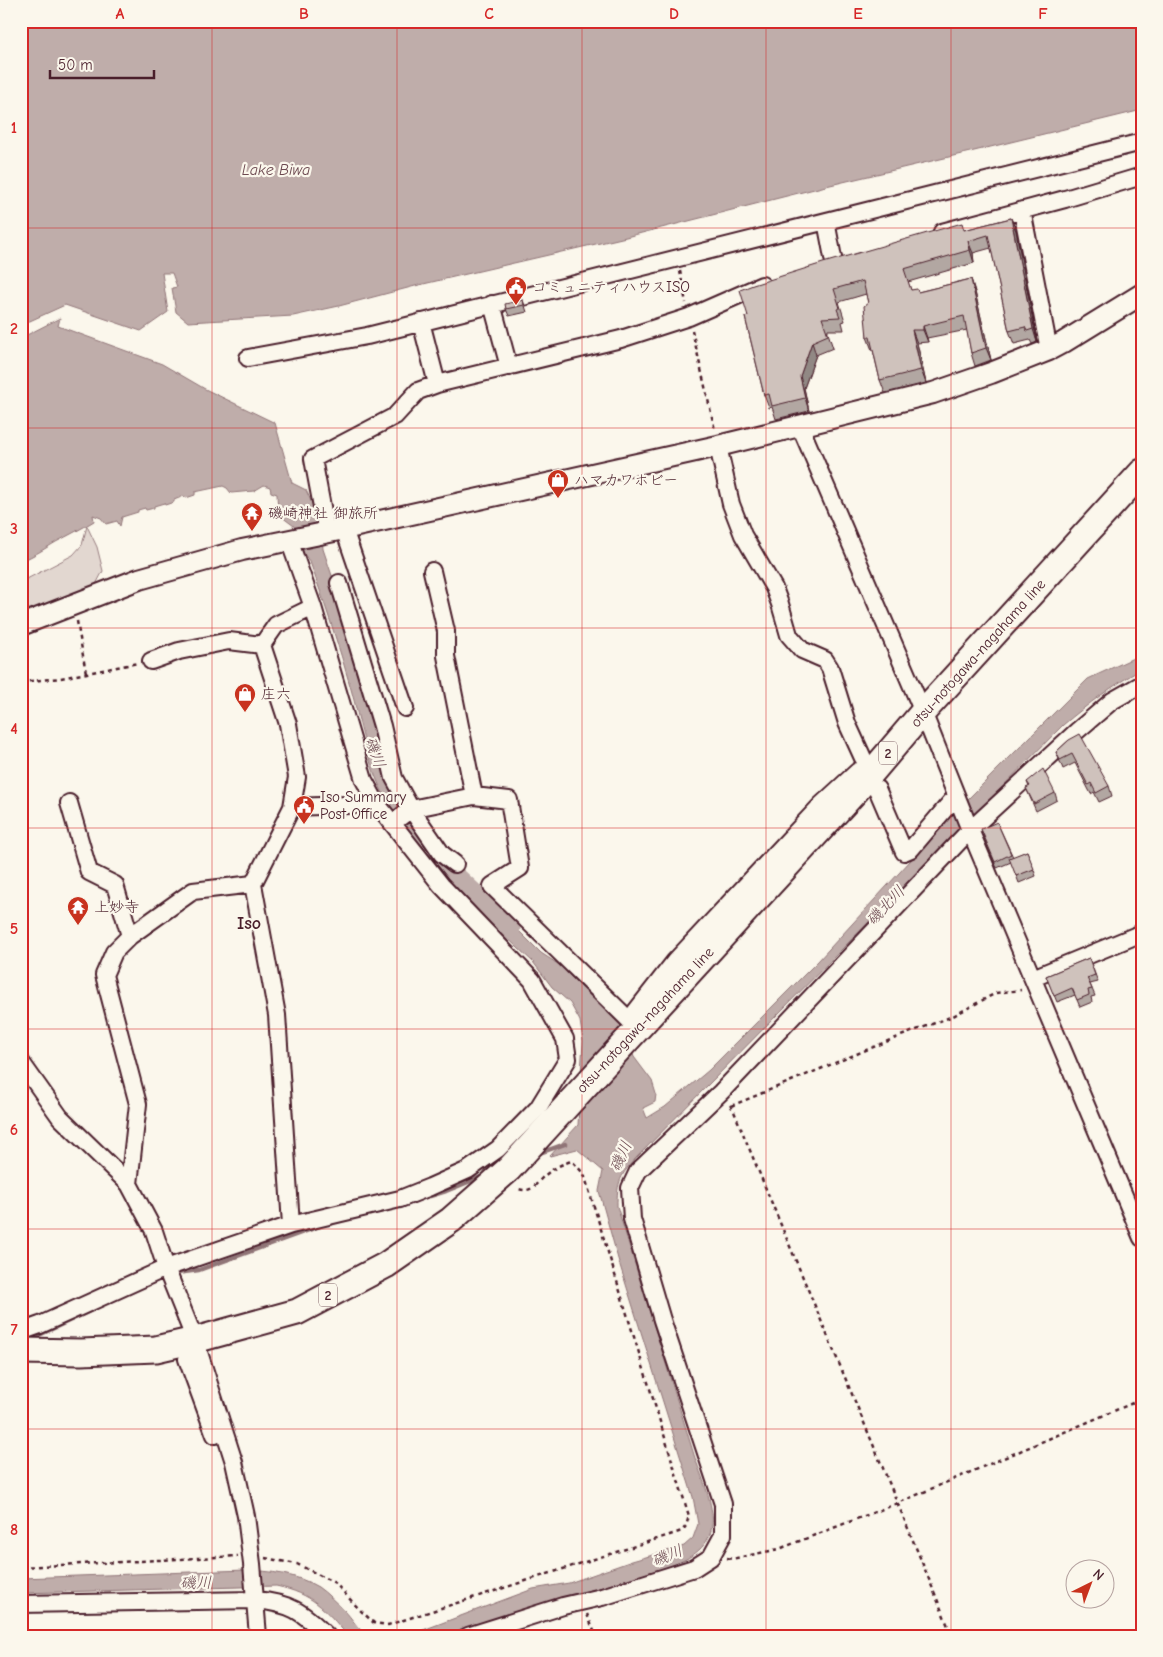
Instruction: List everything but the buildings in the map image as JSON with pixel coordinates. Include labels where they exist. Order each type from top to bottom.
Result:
[{"type":"main road","name":"otsu-notogawa-nagahama line","points":[[21,1351],[81,1352],[156,1349],[186,1343],[297,1312],[386,1265],[451,1220],[502,1175],[546,1115],[572,1099],[633,1034],[865,775],[1142,472]]},
{"type":"street","points":[[248,358],[367,336],[1142,142]]},
{"type":"street","points":[[926,236],[1142,176]]},
{"type":"street","points":[[1022,210],[1049,350]]},
{"type":"street","points":[[826,221],[834,262]]},
{"type":"street","points":[[816,268],[853,257]]},
{"type":"street","points":[[406,708],[329,532],[313,459],[395,416],[418,391],[437,384],[621,338],[689,317],[754,288],[781,279]]},
{"type":"street","points":[[21,624],[139,580],[188,564],[242,550],[718,446],[933,393],[1049,350],[1142,294]]},
{"type":"street","points":[[492,304],[509,367]]},
{"type":"street","points":[[421,322],[437,384]]},
{"type":"street","points":[[800,426],[923,712],[969,827],[1142,1238]]},
{"type":"street","points":[[718,446],[731,504],[743,535],[774,588],[789,635],[802,650],[825,660],[830,668],[865,775],[904,852],[911,849],[957,798]]},
{"type":"street","points":[[289,540],[313,607],[364,780],[377,804]]},
{"type":"street","points":[[432,571],[446,631],[446,656],[474,796]]},
{"type":"street","points":[[21,1329],[26,1330],[40,1326],[166,1268],[291,1225],[400,1199],[460,1173],[546,1115],[568,1059],[565,1039],[532,980],[441,885],[402,816],[382,726],[339,583]]},
{"type":"street","points":[[262,646],[276,625],[313,607]]},
{"type":"street","points":[[151,661],[180,651],[229,641],[262,646]]},
{"type":"street","points":[[262,646],[288,724],[297,777],[292,807],[254,884],[277,1015],[291,1225]]},
{"type":"street","points":[[468,1636],[694,1568],[711,1557],[723,1535],[724,1504],[659,1310],[632,1220],[630,1188],[638,1171],[721,1092],[969,827],[1112,701],[1142,684]]},
{"type":"street","points":[[402,816],[474,796],[509,800],[520,868],[492,886],[629,1020],[675,961],[821,805],[865,775]]},
{"type":"street","points":[[69,803],[89,872],[115,886],[130,936]]},
{"type":"street","points":[[292,807],[377,804],[402,816],[455,864]]},
{"type":"street","points":[[129,1184],[138,1104],[104,975],[114,952],[130,936],[193,891],[254,884]]},
{"type":"street","points":[[1034,983],[1142,933]]},
{"type":"street","points":[[21,1062],[60,1117],[129,1184],[154,1231],[186,1343],[234,1462],[246,1516],[252,1560],[258,1636]]},
{"type":"street","points":[[21,1604],[254,1596],[294,1608],[327,1636]]},
{"type":"path","points":[[677,257],[718,446]]},
{"type":"path","points":[[74,604],[86,673]]},
{"type":"path","points":[[21,682],[62,678],[151,661]]},
{"type":"path","points":[[731,1106],[953,1016],[996,993],[1034,983]]},
{"type":"path","points":[[721,1092],[731,1106],[952,1636]]},
{"type":"path","points":[[21,1567],[252,1560],[297,1564],[336,1583],[358,1609],[374,1623],[388,1625],[682,1531],[686,1526],[688,1516],[584,1174],[572,1161],[562,1164],[544,1176],[534,1188],[523,1191],[515,1187],[502,1175]]},
{"type":"path","points":[[711,1557],[732,1559],[779,1548],[898,1503],[1142,1399]]},
{"type":"path","points":[[581,1601],[596,1636]]},
{"type":"shaded area","points":[[87,526],[97,547],[103,571],[93,590],[21,617],[21,582],[73,555],[82,545]]},
{"type":"water","name":"Lake Biwa","points":[[21,21],[1142,21],[1142,110],[826,186],[626,237],[293,316],[188,322],[176,312],[172,288],[177,287],[172,273],[162,273],[168,312],[141,331],[65,305],[21,325]]},
{"type":"water","points":[[60,318],[58,326],[162,364],[205,389],[275,423],[292,483],[306,490],[321,523],[323,549],[346,617],[389,774],[445,860],[470,884],[462,891],[416,843],[387,801],[380,787],[367,751],[337,641],[310,562],[304,554],[294,526],[278,514],[277,494],[271,492],[270,487],[264,485],[254,491],[231,493],[223,486],[195,492],[195,495],[186,498],[184,496],[174,500],[174,502],[165,505],[164,503],[146,510],[145,508],[138,510],[138,512],[122,517],[120,526],[117,521],[106,524],[101,518],[93,515],[94,521],[21,561],[21,338]]},
{"type":"water","name":"磯北川","points":[[1142,654],[1142,669],[1101,695],[1063,725],[637,1157],[623,1174],[619,1185],[617,1206],[711,1508],[712,1523],[709,1536],[702,1547],[688,1558],[668,1567],[443,1636],[407,1636],[533,1589],[569,1583],[632,1561],[684,1546],[693,1538],[698,1524],[693,1497],[618,1259],[599,1191],[603,1171],[577,1149],[550,1156],[578,1125],[583,1041],[580,1021],[570,1003],[552,987],[533,962],[487,919],[490,916],[480,907],[488,900],[541,953],[567,970],[566,972],[605,1011],[607,1009],[622,1023],[634,1057],[652,1081],[656,1094],[655,1102],[643,1108],[647,1118],[665,1107],[709,1070],[818,961],[957,810],[1088,679]]},
{"type":"water","points":[[246,1570],[283,1574],[301,1579],[318,1587],[344,1610],[368,1636],[348,1636],[324,1610],[309,1598],[289,1589],[276,1586],[21,1593],[21,1578]]},
{"type":"waterway","name":"磯川","points":[[440,865],[508,928]]},
{"type":"waterway","points":[[537,1154],[565,1144]]},
{"type":"waterway","points":[[430,1196],[488,1174]]},
{"type":"waterway","points":[[177,1273],[199,1270],[323,1225]]},
{"type":"waterway","points":[[39,1335],[92,1310]]},
{"type":"place","name":"コミュニティハウスISO","points":[[516,306]]},
{"type":"place","name":"ハマカワホビー","points":[[558,499]]},
{"type":"place","name":"磯崎神社 御旅所","points":[[252,532]]},
{"type":"place","name":"庄六","points":[[245,713]]},
{"type":"place","name":"Iso Summary Post Office","points":[[304,825]]},
{"type":"place","name":"上妙寺","points":[[78,926]]},
{"type":"district","name":"Iso","points":[[249,923]]}]
